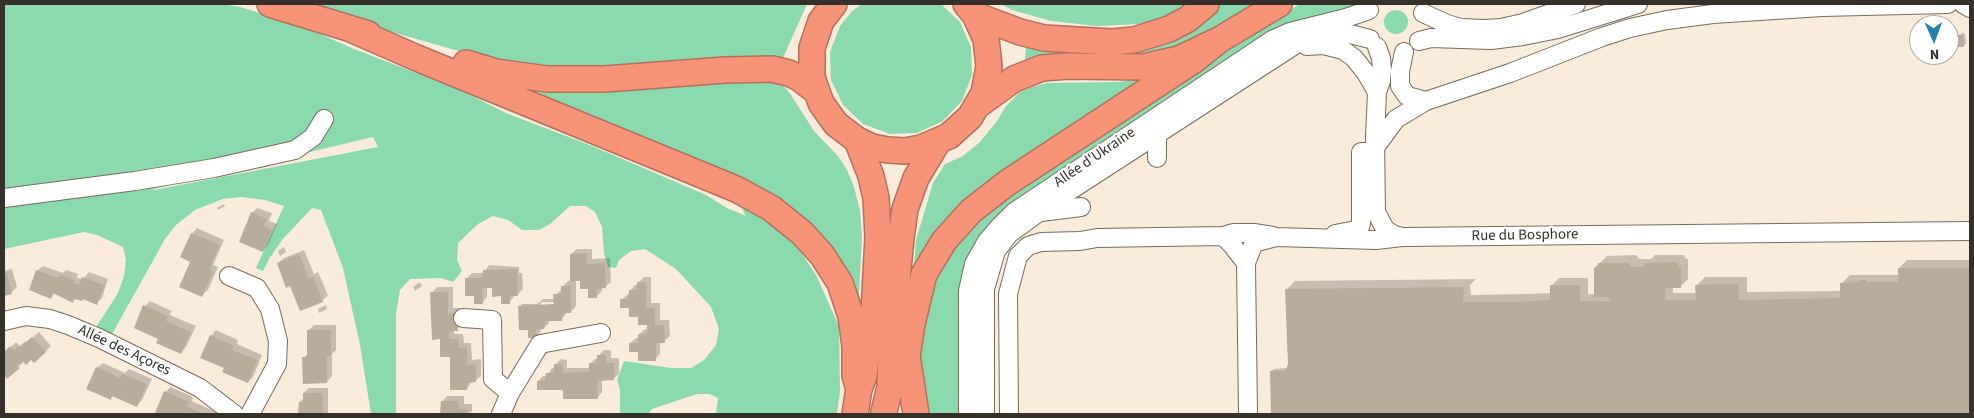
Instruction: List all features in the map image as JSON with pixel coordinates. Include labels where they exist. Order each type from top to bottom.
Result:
[{"type":"highway","points":[[270,4],[463,62],[521,76],[547,80],[605,79],[725,70],[772,69],[789,73],[816,91]]},
{"type":"highway","points":[[834,4],[821,21],[812,48],[812,70],[816,91],[821,103],[836,124],[857,140],[872,147],[905,151],[937,143],[961,127],[978,105],[1014,79],[1042,68],[1069,66],[1143,67],[1162,64],[1194,54],[1279,4]]},
{"type":"highway","points":[[970,9],[1020,32],[1044,38],[1112,42],[1134,40],[1169,29],[1188,19],[1206,4]]},
{"type":"highway","points":[[970,9],[986,39],[989,66],[987,80],[978,105]]},
{"type":"highway","points":[[353,30],[736,189],[771,208],[802,233],[822,255],[840,284],[851,316],[855,346],[855,376],[859,389]]},
{"type":"highway","points":[[907,357],[924,274],[944,241],[971,211],[1007,183],[1186,65],[1219,40]]},
{"type":"highway","points":[[855,414],[859,389],[864,376],[867,346],[873,331],[878,237],[876,198],[871,176],[857,140]]},
{"type":"highway","points":[[884,413],[890,387],[892,308],[906,209],[916,178],[937,143]]},
{"type":"highway","points":[[896,290],[901,308],[916,414]]},
{"type":"highway","points":[[873,331],[879,345],[879,387],[884,413]]},
{"type":"street","points":[[1420,8],[1447,24],[1461,28],[1485,29],[1501,28],[1523,23],[1576,4]]},
{"type":"street","points":[[1419,41],[1431,38],[1490,40],[1524,36],[1638,4]]},
{"type":"street","points":[[1402,237],[1394,235],[1385,229],[1376,212],[1370,151],[1396,120],[1426,101],[1501,76],[1602,37],[1630,28],[1667,20],[1713,14],[1822,7],[1948,4]]},
{"type":"street","points":[[1963,4],[1970,8]]},
{"type":"street","name":"Allée d'Ukraine","points":[[1371,7],[1365,24],[1373,43]]},
{"type":"street","name":"Allée d'Ukraine","points":[[968,414],[968,291],[974,264],[986,241],[999,227],[1014,212],[1272,40],[1290,32],[1346,18],[1371,7]]},
{"type":"street","points":[[1420,8],[1425,28],[1419,41],[1404,52],[1400,71],[1400,86],[1407,96],[1418,101],[1426,101]]},
{"type":"street","name":"Allée d'Ukraine","points":[[986,414],[985,290],[996,251],[1009,234],[1038,212],[1157,134],[1312,36],[1346,33],[1373,43],[1391,53],[1404,52]]},
{"type":"street","points":[[1325,238],[1343,231],[1356,230],[1361,223],[1377,92],[1382,80],[1381,58],[1373,43]]},
{"type":"street","points":[[1291,48],[1323,45],[1343,50],[1354,58],[1366,73],[1377,92]]},
{"type":"street","points":[[4,198],[194,171],[295,150],[313,137],[324,118]]},
{"type":"street","points":[[1157,134],[1157,158]]},
{"type":"street","points":[[1038,212],[1081,206]]},
{"type":"street","name":"Rue du Bosphore","points":[[1246,263],[1257,242],[1276,237],[1376,240],[1402,237],[1970,231]]},
{"type":"street","points":[[1009,414],[1008,289],[1018,256],[1028,246],[1041,242],[1080,241],[1097,238],[1223,236],[1233,233],[1254,233],[1276,237]]},
{"type":"street","points":[[1223,236],[1246,263],[1248,414]]},
{"type":"street","points":[[229,276],[258,288],[270,309],[278,341],[277,364],[250,414]]},
{"type":"street","name":"Allée des Açores","points":[[4,320],[26,316],[50,319],[68,325],[200,388],[234,414]]},
{"type":"street","points":[[463,318],[492,320],[493,380],[510,393]]},
{"type":"street","points":[[501,414],[510,393],[540,344],[601,333]]},
{"type":"green space","points":[[4,4],[221,4],[240,7],[300,25],[354,49],[458,89],[506,113],[592,146],[706,195],[727,208],[746,216],[738,201],[787,232],[816,275],[839,326],[840,391],[837,414],[716,414],[718,398],[709,394],[697,394],[652,409],[648,414],[620,414],[620,390],[617,380],[624,361],[671,368],[691,368],[704,360],[716,345],[719,329],[711,307],[676,269],[645,249],[631,251],[619,260],[616,268],[608,267],[604,253],[602,227],[595,212],[586,206],[570,206],[550,224],[539,230],[522,230],[508,220],[493,216],[478,224],[458,243],[457,260],[462,271],[453,282],[441,278],[410,279],[400,290],[396,314],[396,414],[371,414],[360,345],[343,268],[321,210],[312,208],[282,240],[263,271],[256,268],[284,206],[265,200],[242,197],[223,199],[195,210],[176,225],[165,239],[111,336],[95,329],[118,293],[124,276],[126,260],[123,247],[97,235],[84,232],[4,249]],"holes":[[[373,137],[378,147],[154,190]]]},
{"type":"green space","points":[[294,4],[807,4],[783,58],[590,71],[490,60]]},
{"type":"green space","points":[[862,4],[941,4],[960,22],[971,47],[972,75],[962,101],[943,121],[917,133],[890,134],[863,124],[843,105],[831,80],[830,52],[840,26],[852,11]]},
{"type":"green space","points":[[1001,4],[1187,4],[1168,16],[1139,24],[1097,26],[1051,21],[1012,10]]},
{"type":"green space","points":[[1213,4],[1260,4],[1172,52],[1029,65],[1025,61],[1026,44],[1092,52]]},
{"type":"green space","points":[[1300,4],[1361,4],[1279,27],[969,259],[962,275],[960,294],[961,414],[928,414],[915,353],[925,294],[959,230],[1229,48]]},
{"type":"green space","points":[[1396,10],[1401,11],[1407,17],[1407,27],[1401,33],[1396,34],[1391,33],[1385,27],[1384,22],[1385,17],[1391,11]]},
{"type":"green space","points":[[1154,76],[914,267],[916,240],[933,183],[945,164],[963,156],[980,142],[1006,106],[1020,92],[1047,83],[1119,82]]},
{"type":"green space","points":[[766,77],[780,81],[814,131],[838,156],[847,170],[854,187],[860,210],[862,237],[858,312],[809,228],[515,86]]},
{"type":"building","points":[[1959,35],[1963,35],[1964,47],[1959,47]]},
{"type":"building","points":[[251,212],[267,219],[264,226],[273,230],[263,252],[239,242]]},
{"type":"building","points":[[191,233],[220,245],[209,270],[213,272],[202,297],[179,287],[190,262],[180,257]]},
{"type":"building","points":[[587,253],[587,264],[605,263],[606,288],[597,289],[597,298],[588,298],[588,289],[580,289],[580,281],[570,281],[570,254]]},
{"type":"building","points":[[299,254],[309,279],[313,277],[323,302],[300,311],[290,286],[286,288],[277,263]]},
{"type":"building","points":[[1676,262],[1681,267],[1681,288],[1665,288],[1665,300],[1696,300],[1695,285],[1718,284],[1739,284],[1739,300],[1840,298],[1840,283],[1860,282],[1860,280],[1866,280],[1866,282],[1898,282],[1898,268],[1970,268],[1970,414],[1271,414],[1270,371],[1286,371],[1288,363],[1285,289],[1464,287],[1463,302],[1518,302],[1550,300],[1550,285],[1580,285],[1580,301],[1610,301],[1609,297],[1594,297],[1594,268],[1598,263],[1628,263],[1631,267],[1643,267],[1646,263]]},
{"type":"building","points":[[517,269],[518,296],[510,296],[510,304],[501,304],[501,296],[492,297],[492,288],[482,288],[483,304],[474,304],[474,296],[465,296],[465,278],[482,278],[483,270]]},
{"type":"building","points":[[36,270],[58,278],[59,275],[74,280],[73,283],[79,285],[82,277],[104,285],[97,305],[83,299],[82,301],[74,299],[73,303],[53,293],[51,299],[29,290]]},
{"type":"building","points":[[7,273],[12,294],[4,296],[4,274]]},
{"type":"building","points":[[637,282],[646,282],[646,308],[655,308],[655,325],[664,325],[665,343],[656,343],[656,361],[638,361],[638,352],[629,352],[629,343],[638,343],[638,334],[647,334],[647,325],[638,325],[638,317],[629,317],[629,308],[620,308],[620,299],[628,299],[629,290],[637,290]]},
{"type":"building","points":[[561,286],[571,286],[571,313],[563,313],[562,321],[545,321],[544,329],[536,329],[536,338],[528,338],[528,330],[519,330],[518,306],[554,304],[553,294],[561,294]]},
{"type":"building","points":[[430,292],[448,292],[448,313],[457,313],[458,331],[449,331],[449,339],[458,339],[459,348],[467,347],[467,365],[476,364],[476,382],[467,383],[467,390],[450,390],[450,357],[440,357],[440,339],[432,340]]},
{"type":"building","points":[[143,305],[168,316],[166,321],[191,332],[181,354],[156,343],[158,339],[134,328]]},
{"type":"building","points":[[307,330],[331,330],[331,356],[327,356],[327,383],[303,384],[302,357],[307,357]]},
{"type":"building","points":[[210,335],[234,346],[232,350],[257,360],[248,383],[222,372],[224,368],[200,358]]},
{"type":"building","points":[[32,337],[46,352],[34,363],[31,360],[26,365],[23,361],[17,366],[20,368],[7,379],[4,375],[5,351],[10,346],[14,350],[20,347]]},
{"type":"building","points":[[597,355],[606,355],[606,363],[614,363],[614,380],[597,381],[598,399],[563,399],[563,390],[537,390],[537,381],[545,381],[546,373],[554,373],[554,364],[563,365],[563,373],[589,372],[589,363],[597,363]]},
{"type":"building","points":[[96,367],[120,378],[122,374],[147,384],[137,407],[112,396],[111,400],[86,389]]},
{"type":"building","points":[[164,391],[189,402],[187,407],[204,414],[155,413]]},
{"type":"building","points":[[303,393],[323,393],[323,414],[298,414],[299,402],[303,401]]},
{"type":"building","points":[[441,401],[459,401],[459,409],[467,409],[467,414],[440,414]]}]
